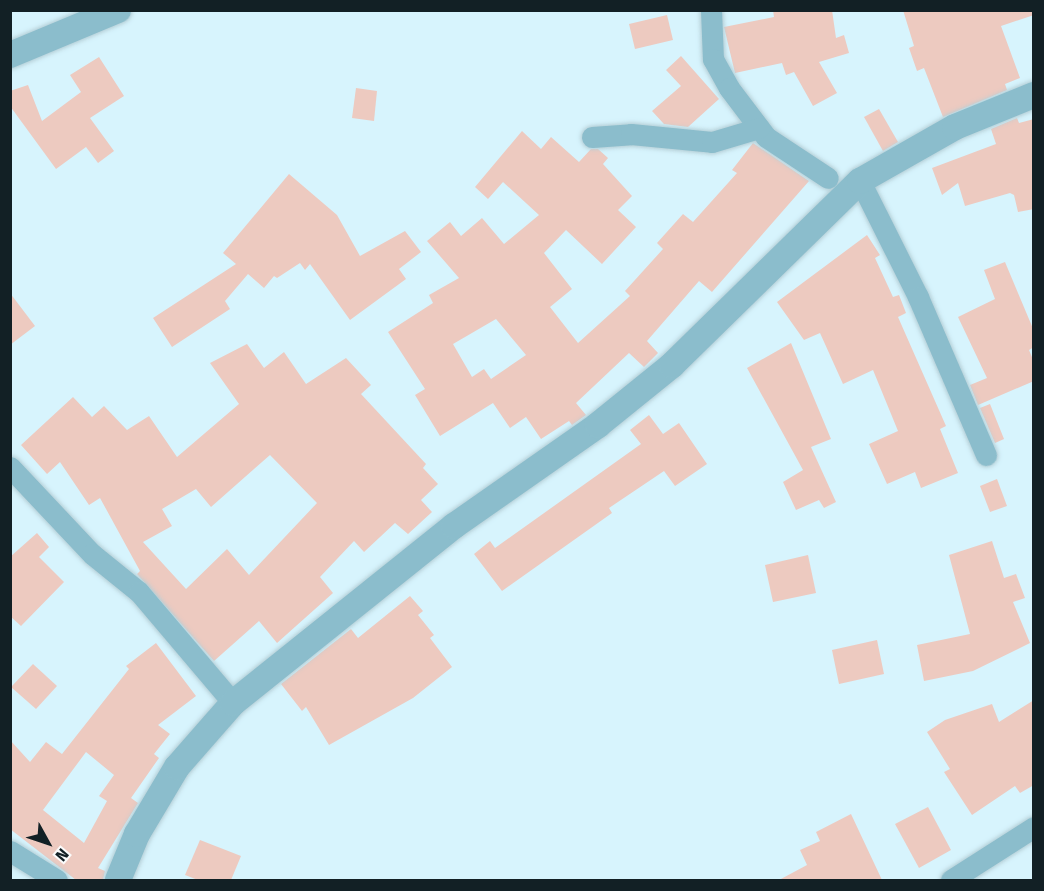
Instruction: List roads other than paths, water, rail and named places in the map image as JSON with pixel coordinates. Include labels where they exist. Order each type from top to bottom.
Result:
[{"type":"street","points":[[10,55],[118,10]]},
{"type":"street","points":[[711,10],[713,59],[759,128],[766,137],[828,178]]},
{"type":"street","points":[[118,880],[137,834],[177,767],[233,703],[454,526],[598,424],[672,365],[860,182],[955,127],[1034,95]]},
{"type":"street","points":[[592,136],[631,134],[712,142],[759,128]]},
{"type":"street","points":[[860,182],[918,297],[986,455]]},
{"type":"street","points":[[10,467],[92,554],[139,592],[233,703]]},
{"type":"street","points":[[951,880],[1034,827]]},
{"type":"street","points":[[10,851],[57,880]]}]
